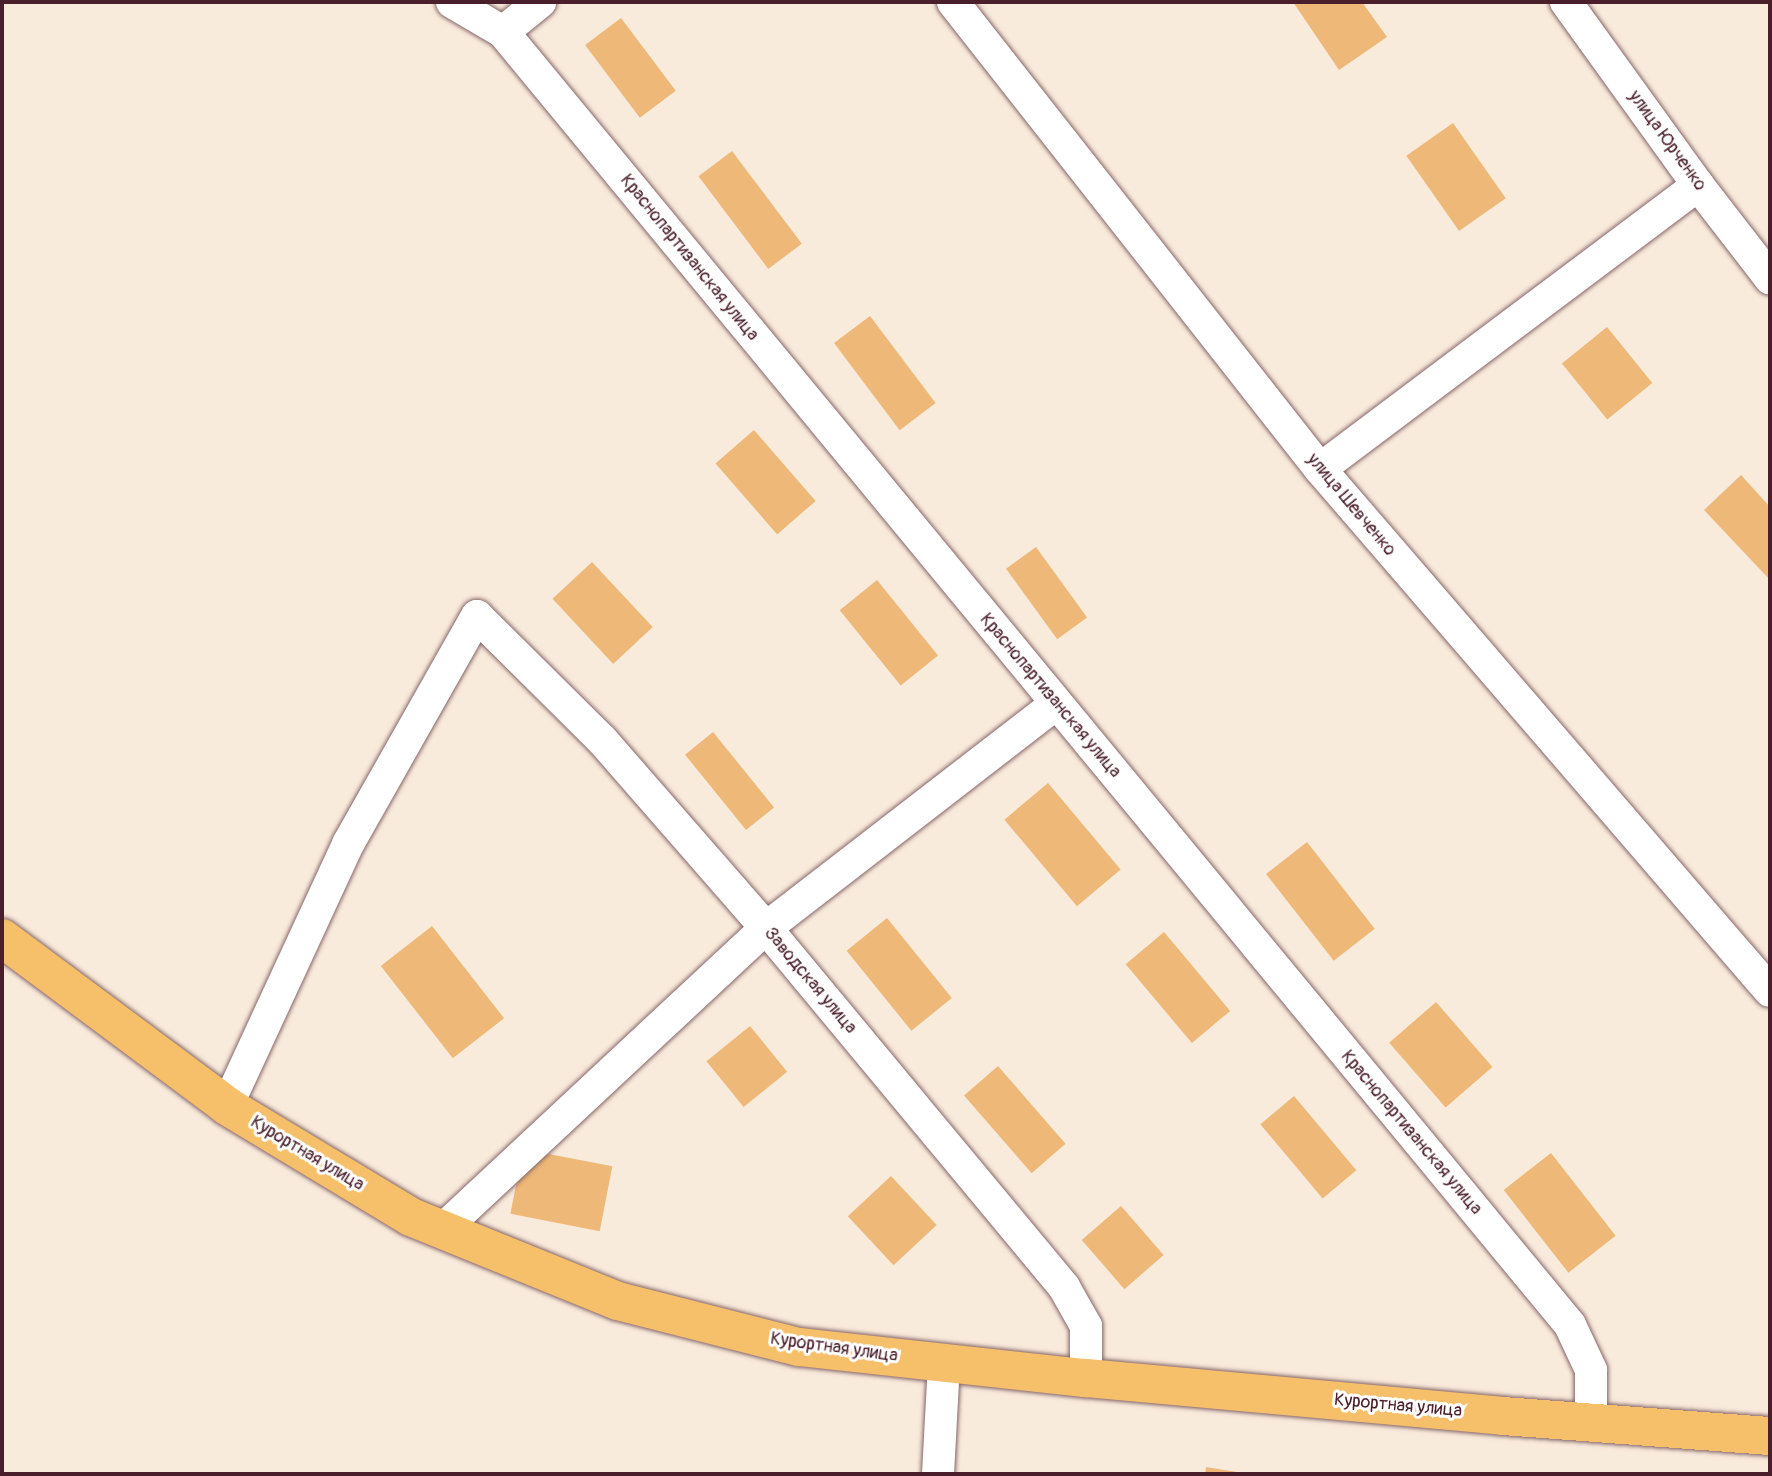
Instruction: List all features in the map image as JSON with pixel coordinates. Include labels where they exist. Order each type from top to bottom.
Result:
[{"type":"main road","name":"Курортная улица","points":[[2,938],[227,1106],[411,1217],[618,1301],[799,1347],[1086,1378],[1591,1423],[1770,1436]]},
{"type":"street","name":"Краснопартизанская улица","points":[[452,2],[503,32],[1570,1325],[1591,1370],[1591,1423]]},
{"type":"street","points":[[503,32],[540,2]]},
{"type":"street","name":"улица Шевченко","points":[[953,2],[1320,469],[1770,990]]},
{"type":"street","name":"улица Юрченко","points":[[1566,2],[1698,185],[1770,278]]},
{"type":"street","points":[[1320,469],[1698,185]]},
{"type":"street","name":"Заводская улица","points":[[227,1106],[348,844],[477,616],[603,741],[766,928],[1064,1287],[1086,1326],[1086,1378]]},
{"type":"street","points":[[442,1230],[766,928],[1056,704]]},
{"type":"street","points":[[938,1474],[944,1363]]},
{"type":"building","points":[[1293,2],[1362,2],[1387,37],[1339,70]]},
{"type":"building","points":[[621,18],[676,91],[640,118],[585,45]]},
{"type":"building","points":[[1453,123],[1506,198],[1459,231],[1406,156]]},
{"type":"building","points":[[732,151],[802,244],[768,269],[698,176]]},
{"type":"building","points":[[870,316],[936,403],[900,430],[834,343]]},
{"type":"building","points":[[1607,327],[1652,383],[1607,419],[1562,364]]},
{"type":"building","points":[[754,430],[816,501],[777,534],[716,463]]},
{"type":"building","points":[[1741,475],[1770,507],[1770,580],[1704,510]]},
{"type":"building","points":[[1036,547],[1087,617],[1057,639],[1006,569]]},
{"type":"building","points":[[592,562],[653,627],[613,664],[553,599]]},
{"type":"building","points":[[877,580],[938,655],[901,686],[840,610]]},
{"type":"building","points":[[713,732],[774,807],[746,830],[685,755]]},
{"type":"building","points":[[1048,783],[1121,870],[1077,906],[1004,820]]},
{"type":"building","points":[[1307,842],[1375,929],[1334,961],[1266,874]]},
{"type":"building","points":[[887,918],[952,998],[911,1031],[847,951]]},
{"type":"building","points":[[432,926],[504,1018],[453,1058],[381,966]]},
{"type":"building","points":[[1164,932],[1230,1011],[1192,1043],[1126,964]]},
{"type":"building","points":[[1436,1002],[1492,1067],[1446,1108],[1389,1043]]},
{"type":"building","points":[[750,1026],[787,1072],[744,1107],[706,1061]]},
{"type":"building","points":[[998,1066],[1066,1144],[1032,1173],[964,1096]]},
{"type":"building","points":[[1294,1096],[1356,1170],[1323,1199],[1260,1124]]},
{"type":"building","points":[[523,1149],[612,1166],[600,1231],[510,1214]]},
{"type":"building","points":[[1551,1153],[1616,1236],[1568,1273],[1504,1190]]},
{"type":"building","points":[[891,1176],[937,1225],[894,1265],[848,1216]]},
{"type":"building","points":[[1121,1206],[1164,1255],[1124,1289],[1082,1240]]},
{"type":"building","points":[[1206,1467],[1243,1473],[1243,1474],[1205,1474]]}]
